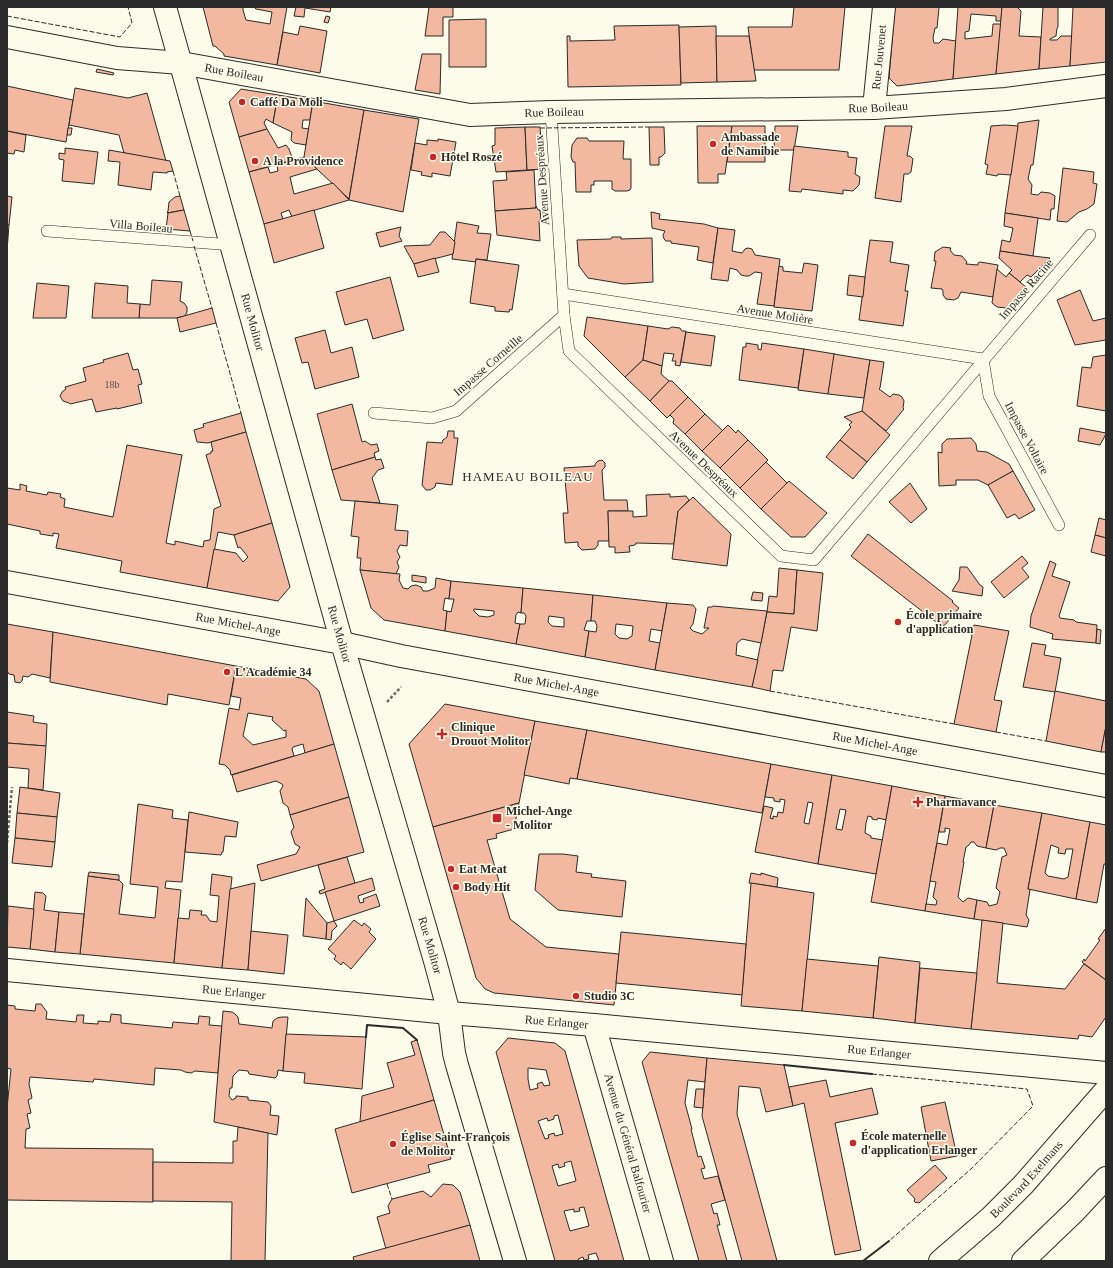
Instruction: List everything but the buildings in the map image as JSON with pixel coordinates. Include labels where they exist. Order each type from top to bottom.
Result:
[{"type":"street","name":"Rue Molitor","points":[[165,7],[342,643],[449,1013],[457,1065],[515,1261]]},
{"type":"street","name":"Rue Jouvenet","points":[[874,108],[884,7]]},
{"type":"street","name":"Rue Boileau","points":[[7,37],[117,58],[181,63],[470,115],[551,112],[874,108],[1006,99],[1106,86]]},
{"type":"street","name":"Rue Michel-Ange","points":[[7,582],[1106,786]]},
{"type":"street","name":"Rue Erlanger","points":[[7,970],[449,1013],[594,1025],[1106,1073]]},
{"type":"street","name":"Avenue du Général Balfourier","points":[[594,1025],[662,1261]]},
{"type":"street","name":"Boulevard Exelmans","points":[[940,1261],[991,1218],[1106,1090]]},
{"type":"street","points":[[1023,1261],[1075,1211],[1106,1178]]},
{"type":"lane","name":"Avenue Despréaux","points":[[551,112],[564,315],[569,351],[781,556],[814,560],[983,359]]},
{"type":"lane","name":"Villa Boileau","points":[[46,231],[232,245]]},
{"type":"lane","name":"Impasse Racine","points":[[983,359],[1090,235]]},
{"type":"lane","name":"Avenue Molière","points":[[563,294],[983,359]]},
{"type":"lane","name":"Impasse Corneille","points":[[374,413],[432,418],[456,411],[564,315]]},
{"type":"lane","name":"Impasse Voltaire","points":[[983,359],[989,396],[1059,526]]},
{"type":"path","points":[[387,702],[401,687]]},
{"type":"path","points":[[7,844],[12,787]]},
{"type":"fence","points":[[7,16],[120,37],[132,23],[128,7]]},
{"type":"fence","points":[[540,128],[649,127]]},
{"type":"fence","points":[[173,171],[180,196]]},
{"type":"fence","points":[[190,231],[193,241]]},
{"type":"fence","points":[[194,246],[212,308]]},
{"type":"fence","points":[[216,323],[241,413]]},
{"type":"fence","points":[[770,691],[954,724]]},
{"type":"fence","points":[[996,732],[1046,741]]},
{"type":"fence","points":[[872,1074],[1027,1089],[1033,1106],[971,1169],[889,1241]]},
{"type":"fence","points":[[387,1184],[392,1199]]},
{"type":"wall","points":[[366,1037],[367,1025],[403,1028],[417,1040]]},
{"type":"wall","points":[[784,1065],[872,1074]]},
{"type":"wall","points":[[863,1261],[889,1241]]},
{"type":"place","name":"Caffé Da Moli","points":[[242,102]]},
{"type":"place","name":"Ambassade de Namibie","points":[[713,144]]},
{"type":"place","name":"Hôtel Roszé","points":[[433,157]]},
{"type":"place","name":"A la Providence","points":[[255,161]]},
{"type":"place","name":"École primaire d'application","points":[[898,622]]},
{"type":"place","name":"L’Académie 34","points":[[227,672]]},
{"type":"place","name":"Clinique Drouot Molitor","points":[[442,734]]},
{"type":"place","name":"Pharmavance","points":[[918,802]]},
{"type":"place","name":"Michel-Ange - Molitor","points":[[497,818]]},
{"type":"place","name":"Eat Meat","points":[[451,869]]},
{"type":"place","name":"Body Hit","points":[[456,887]]},
{"type":"place","name":"Studio 3C","points":[[576,996]]},
{"type":"place","name":"École maternelle d'application Erlanger","points":[[853,1143]]},
{"type":"place","name":"Église Saint-François de Molitor","points":[[393,1144]]},
{"type":"district","name":"HAMEAU BOILEAU","points":[[528,476]]}]
